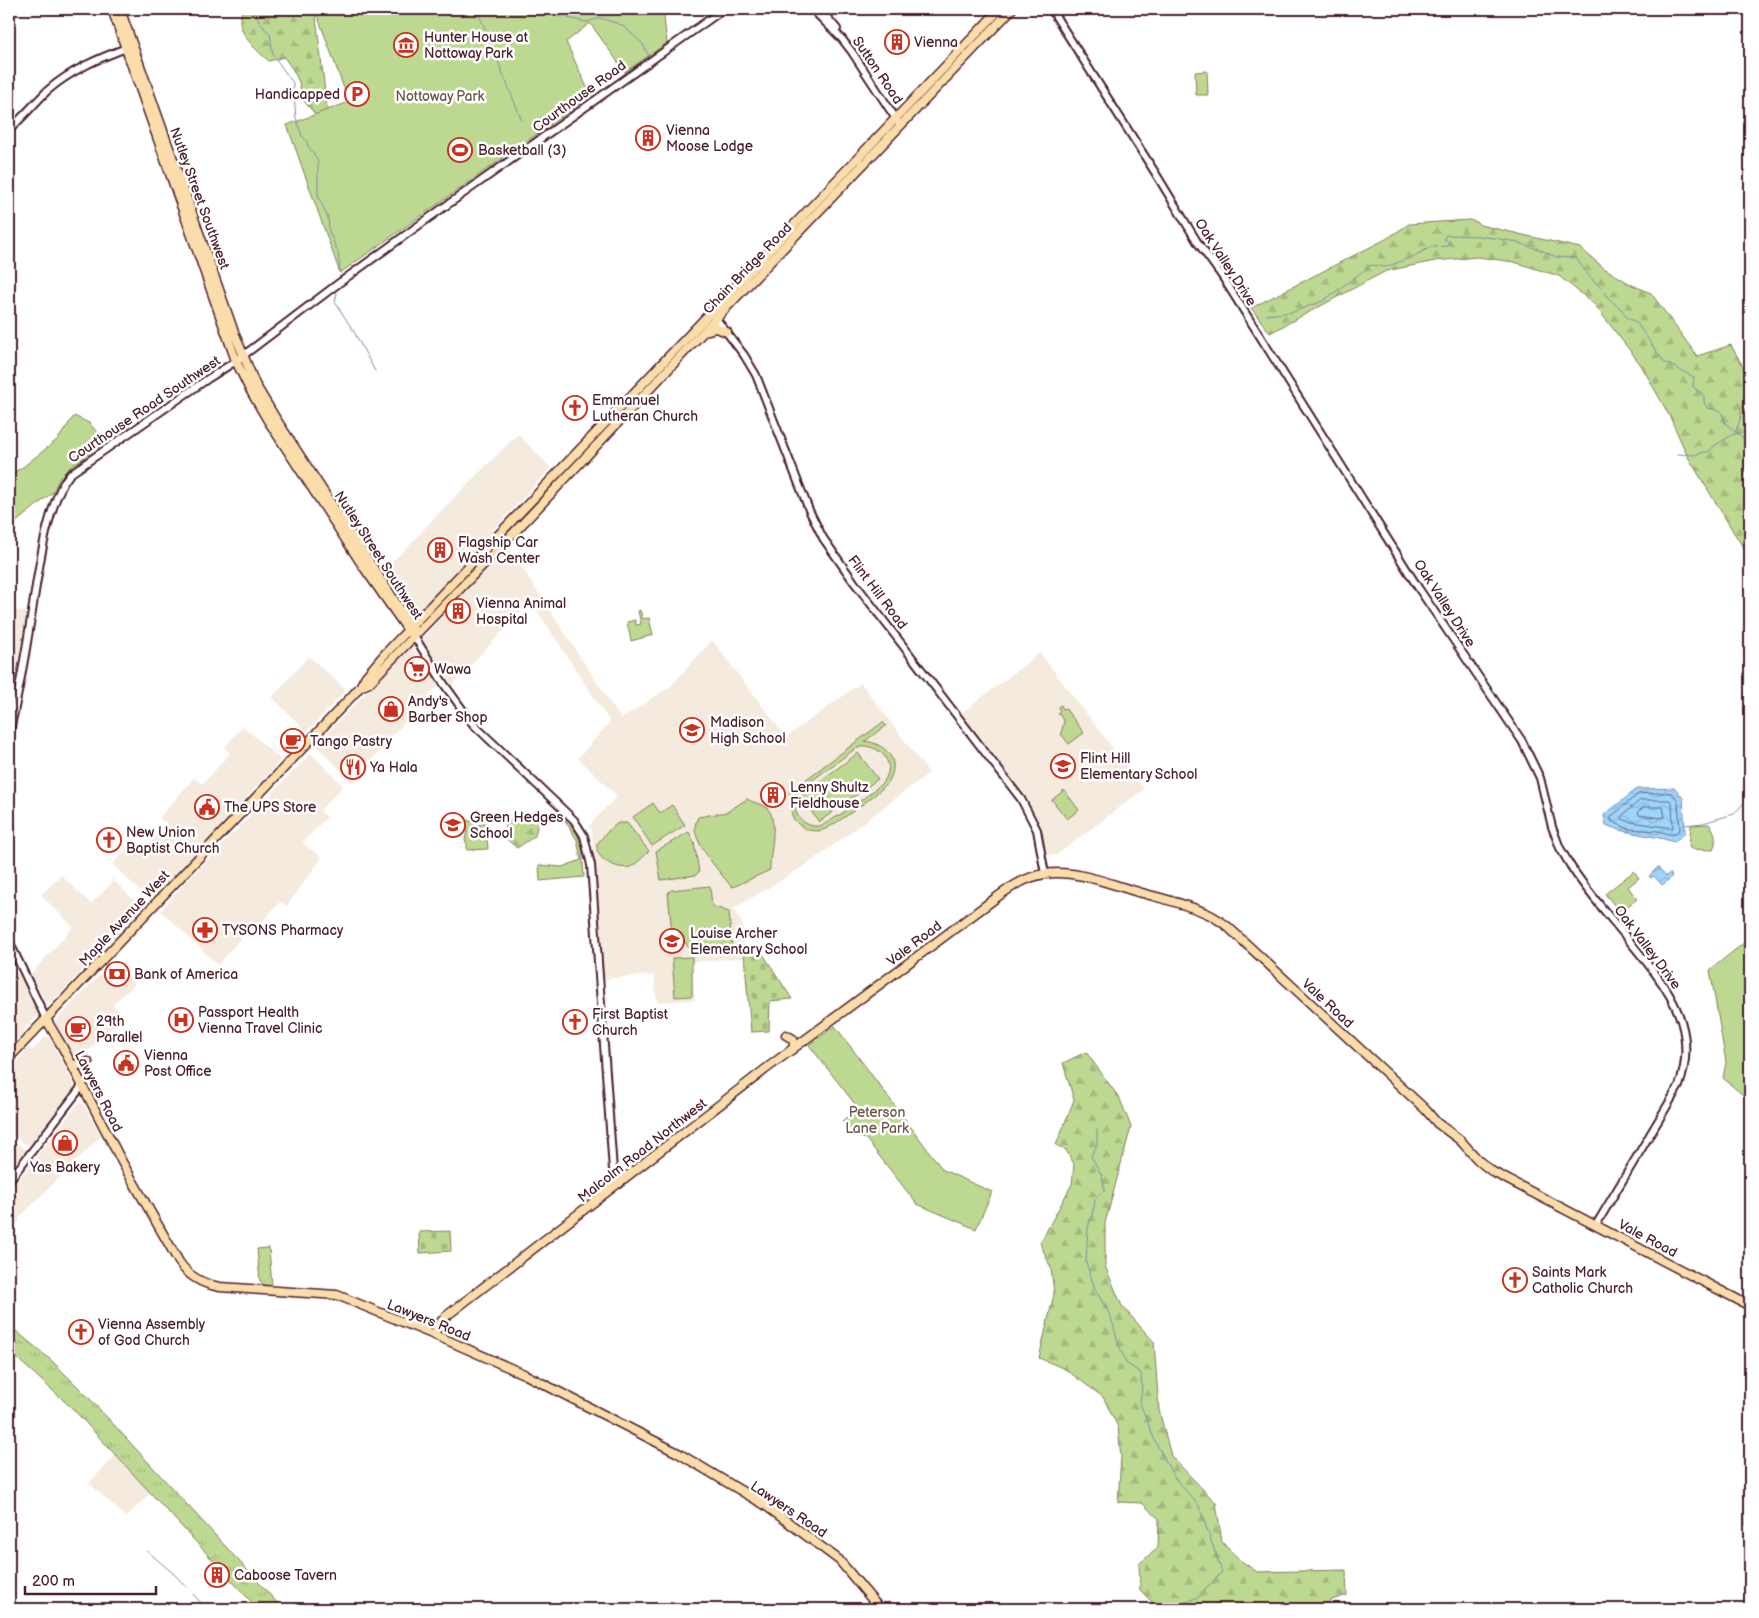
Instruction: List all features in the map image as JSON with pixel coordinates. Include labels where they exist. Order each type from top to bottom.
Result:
[{"type":"main road","name":"Nutley Street Southwest","points":[[112,9],[129,47],[240,358],[263,413],[411,631]]},
{"type":"main road","name":"Nutley Street Southwest","points":[[120,9],[129,47]]},
{"type":"main road","name":"Chain Bridge Road","points":[[499,543],[714,315],[895,118],[1000,9]]},
{"type":"main road","name":"Chain Bridge Road","points":[[499,543],[703,332],[714,315],[1012,9]]},
{"type":"main road","points":[[703,332],[716,328],[727,332]]},
{"type":"main road","name":"Maple Avenue West","points":[[9,1058],[360,687],[366,676],[499,543]]},
{"type":"main road","name":"Vale Road","points":[[872,990],[1000,895],[1029,878],[1045,874],[1064,873],[1186,906],[1221,921],[1437,1123],[1460,1140],[1484,1166],[1536,1196],[1596,1225],[1750,1306]]},
{"type":"main road","name":"Malcolm Road Northwest","points":[[434,1334],[445,1317],[872,990]]},
{"type":"main road","name":"Lawyers Road","points":[[46,1019],[122,1162],[179,1262],[194,1278],[203,1283],[220,1287],[337,1296],[398,1322],[434,1334],[539,1382],[678,1454],[765,1505],[840,1560],[880,1609]]},
{"type":"main road","points":[[786,1035],[792,1039],[793,1049]]},
{"type":"main road","points":[[71,1064],[79,1065],[88,1062]]},
{"type":"street","name":"Courthouse Road","points":[[399,240],[724,9]]},
{"type":"street","name":"Sutton Road","points":[[812,9],[842,39],[895,118],[901,124]]},
{"type":"street","points":[[820,9],[832,22],[842,39]]},
{"type":"street","name":"Oak Valley Drive","points":[[1051,9],[1419,588],[1522,741],[1540,778],[1552,827],[1560,848],[1570,865],[1660,979],[1677,1009],[1683,1027],[1686,1047],[1684,1068],[1679,1086],[1596,1225]]},
{"type":"street","points":[[9,130],[47,92],[70,74],[96,59],[129,47]]},
{"type":"street","name":"Courthouse Road Southwest","points":[[9,734],[18,695],[42,551],[61,486],[76,469],[240,358],[399,240]]},
{"type":"street","name":"Flint Hill Road","points":[[714,315],[744,355],[756,375],[809,510],[823,538],[854,582],[1020,799],[1037,830],[1045,874]]},
{"type":"street","points":[[411,631],[473,724],[574,820],[584,836],[591,865],[612,1170],[620,1184]]},
{"type":"street","points":[[9,941],[46,1019]]},
{"type":"street","points":[[9,1181],[82,1086]]},
{"type":"shaded area","points":[[518,434],[551,468],[493,530],[497,533],[418,615],[412,615],[401,601],[383,570],[409,546],[434,518]]},
{"type":"shaded area","name":"Madison High School","points":[[508,544],[621,719],[671,686],[712,640],[786,737],[861,683],[929,773],[811,862],[733,909],[742,923],[744,958],[692,962],[695,1000],[657,1002],[654,975],[603,979],[592,830],[588,827],[617,796],[578,758],[610,722],[531,601],[452,685],[424,642],[424,637],[455,598],[499,556],[502,556],[500,553]]},
{"type":"shaded area","points":[[9,609],[27,612],[10,711],[9,710]]},
{"type":"shaded area","points":[[412,649],[417,652],[439,685],[389,739],[388,743],[371,760],[367,760],[371,767],[353,783],[318,747],[319,741],[408,650]]},
{"type":"shaded area","name":"Flint Hill Elementary School","points":[[1040,653],[1144,789],[1055,856],[1046,853],[1039,825],[1024,797],[960,714]]},
{"type":"shaded area","points":[[309,656],[346,690],[307,732],[272,697]]},
{"type":"shaded area","points":[[243,726],[281,760],[238,806],[240,808],[164,887],[150,899],[148,898],[113,864],[133,842],[145,848],[168,824],[159,818],[194,778],[202,784],[210,776],[230,753],[224,748]]},
{"type":"shaded area","points":[[311,753],[343,786],[320,810],[327,817],[302,843],[322,857],[287,906],[280,902],[259,925],[245,933],[218,965],[161,911],[180,888]]},
{"type":"shaded area","points":[[61,875],[91,904],[112,883],[112,879],[143,908],[53,1001],[48,1003],[31,974],[73,927],[41,895]]},
{"type":"shaded area","points":[[112,962],[135,984],[113,1004],[126,1020],[112,1028],[75,1060],[55,1022]]},
{"type":"shaded area","points":[[18,973],[38,1015],[9,1048],[9,978]]},
{"type":"shaded area","points":[[46,1036],[53,1042],[75,1088],[29,1146],[9,1133],[9,1070],[29,1047],[32,1051]]},
{"type":"shaded area","points":[[78,1104],[84,1105],[101,1136],[19,1218],[20,1221],[9,1232],[9,1192]]},
{"type":"shaded area","points":[[9,1137],[26,1150],[11,1169],[9,1167]]},
{"type":"shaded area","points":[[117,1454],[151,1492],[126,1517],[89,1483]]},
{"type":"green space","points":[[243,9],[315,9],[327,108],[346,121],[322,122],[303,100],[299,82],[284,57],[269,61],[246,37],[240,19]]},
{"type":"green space","name":"Nottoway Park","points":[[315,9],[663,9],[667,43],[625,72],[590,23],[566,42],[591,96],[340,273],[287,125],[349,102]]},
{"type":"green space","points":[[1207,71],[1208,95],[1196,95],[1195,72]]},
{"type":"green space","points":[[1469,220],[1480,225],[1580,248],[1604,268],[1632,285],[1651,293],[1697,356],[1731,345],[1750,379],[1750,559],[1688,457],[1669,415],[1641,365],[1594,304],[1559,276],[1514,262],[1478,257],[1435,261],[1386,271],[1270,333],[1251,308],[1386,239],[1409,224]]},
{"type":"green space","points":[[74,416],[89,423],[106,442],[69,468],[60,477],[53,492],[9,528],[9,475],[23,467],[58,439]]},
{"type":"green space","points":[[640,610],[643,619],[649,618],[653,635],[631,641],[627,622],[635,620],[636,625],[641,624],[638,611]]},
{"type":"green space","points":[[1061,705],[1084,733],[1069,744],[1061,734],[1064,721],[1058,713],[1060,711],[1058,707]]},
{"type":"green space","points":[[883,722],[886,726],[865,741],[885,749],[889,754],[893,766],[889,781],[869,800],[847,816],[823,830],[806,829],[796,822],[793,817],[789,792]],"holes":[[[864,746],[871,747],[881,753],[888,763],[887,775],[884,781],[831,820],[818,826],[806,824],[796,813],[795,799],[799,790],[855,749]]]},
{"type":"green space","points":[[858,753],[878,779],[819,822],[800,796]]},
{"type":"green space","points":[[1064,790],[1079,810],[1067,819],[1052,800]]},
{"type":"green space","points":[[747,799],[766,807],[770,812],[773,837],[770,870],[733,887],[704,851],[697,836],[695,824],[698,817],[727,812]]},
{"type":"green space","points":[[653,803],[660,813],[672,805],[685,825],[652,846],[633,817]]},
{"type":"green space","points":[[523,812],[538,822],[535,836],[517,848],[503,836],[507,821]]},
{"type":"green space","points":[[563,817],[577,833],[582,848],[584,877],[540,881],[539,865],[562,867],[581,860],[577,840]]},
{"type":"green space","points":[[468,820],[478,825],[486,823],[488,849],[467,850],[467,843],[465,841],[467,828],[465,823]]},
{"type":"green space","points":[[618,823],[627,823],[649,851],[638,862],[626,868],[607,862],[600,856],[597,850],[597,844]]},
{"type":"green space","points":[[1709,824],[1715,836],[1713,850],[1691,849],[1689,847],[1691,825]]},
{"type":"green space","points":[[689,832],[694,842],[699,872],[696,875],[661,880],[656,851]]},
{"type":"green space","points":[[1634,871],[1639,878],[1628,887],[1637,899],[1620,912],[1605,894]]},
{"type":"green space","points":[[710,886],[712,906],[729,912],[732,947],[729,950],[693,954],[683,939],[672,934],[668,893],[671,890]]},
{"type":"green space","points":[[1750,938],[1750,1084],[1744,1096],[1723,1078],[1726,1062],[1710,970]]},
{"type":"green space","points":[[761,951],[792,999],[770,1001],[769,1031],[751,1032],[744,953]]},
{"type":"green space","points":[[692,957],[692,996],[675,997],[672,958]]},
{"type":"green space","name":"Peterson Lane Park","points":[[835,1026],[943,1170],[992,1192],[976,1229],[917,1204],[866,1139],[853,1135],[842,1121],[858,1108],[809,1045]]},
{"type":"green space","points":[[1086,1052],[1120,1099],[1131,1127],[1105,1223],[1105,1266],[1122,1306],[1154,1342],[1159,1410],[1171,1456],[1216,1503],[1222,1542],[1237,1558],[1257,1572],[1346,1570],[1347,1595],[1329,1601],[1321,1609],[1159,1609],[1140,1590],[1139,1564],[1158,1548],[1159,1519],[1142,1503],[1118,1502],[1121,1457],[1118,1427],[1103,1397],[1065,1369],[1039,1358],[1054,1294],[1051,1268],[1040,1243],[1072,1184],[1074,1164],[1066,1150],[1056,1145],[1074,1100],[1063,1063]]},
{"type":"green space","points":[[450,1231],[451,1251],[420,1253],[419,1232]]},
{"type":"green space","points":[[269,1248],[272,1286],[264,1285],[260,1281],[257,1249]]},
{"type":"green space","points":[[9,1325],[52,1361],[91,1400],[283,1609],[258,1609],[72,1408],[9,1351]]},
{"type":"green space","points":[[1747,1486],[1750,1486],[1750,1530],[1746,1525]]},
{"type":"water","points":[[1675,788],[1683,798],[1685,833],[1674,842],[1623,831],[1606,825],[1604,815],[1637,789]]},
{"type":"water","points":[[1658,867],[1666,876],[1670,873],[1672,877],[1662,885],[1654,876],[1651,878],[1649,876]]},
{"type":"waterway","points":[[252,9],[264,28],[270,33],[273,55],[293,83],[296,118],[302,136],[316,157],[318,164],[318,195],[328,218],[329,231],[338,252],[340,271]]},
{"type":"waterway","points":[[477,9],[522,121]]},
{"type":"waterway","points":[[534,9],[562,17]]},
{"type":"waterway","points":[[567,18],[586,22],[601,18],[622,25],[642,43],[649,56]]},
{"type":"waterway","points":[[1366,269],[1371,265],[1385,267],[1410,258],[1431,247],[1448,246],[1449,242],[1444,239],[1446,235],[1480,236],[1512,241],[1556,257],[1576,258],[1588,275],[1622,310],[1626,317],[1636,322],[1664,362],[1694,377],[1693,387],[1704,395],[1704,402],[1707,408],[1721,411],[1725,423],[1748,442],[1750,457]]},
{"type":"waterway","points":[[1266,315],[1293,312],[1323,301],[1362,272]]},
{"type":"waterway","points":[[337,293],[335,302],[353,330],[375,371]]},
{"type":"waterway","points":[[1736,431],[1741,417],[1741,408],[1745,402],[1746,388],[1750,381]]},
{"type":"waterway","points":[[1677,454],[1694,455],[1710,451],[1714,446],[1739,433]]},
{"type":"waterway","points":[[1684,825],[1703,823],[1734,814],[1750,796]]},
{"type":"waterway","points":[[1097,1130],[1097,1145],[1091,1156],[1102,1176],[1105,1190],[1095,1199],[1088,1228],[1086,1262],[1095,1289],[1111,1317],[1126,1363],[1141,1373],[1140,1403],[1155,1441],[1174,1477],[1199,1506],[1222,1572],[1202,1593]]},
{"type":"waterway","points":[[147,1551],[174,1574],[207,1609]]},
{"type":"waterway","points":[[1186,1609],[1185,1602],[1199,1597]]},
{"type":"place","name":"Vienna","points":[[897,42]]},
{"type":"place","name":"Hunter House at Nottoway Park","points":[[406,45]]},
{"type":"place","name":"Handicapped","points":[[357,94]]},
{"type":"place","name":"Vienna Moose Lodge","points":[[648,138]]},
{"type":"place","name":"Basketball (3)","points":[[460,150]]},
{"type":"place","name":"Emmanuel Lutheran Church","points":[[575,408]]},
{"type":"place","name":"Flagship Car Wash Center","points":[[440,550]]},
{"type":"place","name":"Vienna Animal Hospital","points":[[458,611]]},
{"type":"place","name":"Wawa","points":[[417,669]]},
{"type":"place","name":"Andy's Barber Shop","points":[[391,709]]},
{"type":"place","name":"Madison High School","points":[[692,730]]},
{"type":"place","name":"Tango Pastry","points":[[293,741]]},
{"type":"place","name":"Flint Hill Elementary School","points":[[1063,766]]},
{"type":"place","name":"Ya Hala","points":[[353,767]]},
{"type":"place","name":"Lenny Shultz Fieldhouse","points":[[773,795]]},
{"type":"place","name":"The UPS Store","points":[[207,807]]},
{"type":"place","name":"Green Hedges School","points":[[453,825]]},
{"type":"place","name":"New Union Baptist Church","points":[[109,840]]},
{"type":"place","name":"TYSONS Pharmacy","points":[[205,930]]},
{"type":"place","name":"Louise Archer Elementary School","points":[[672,941]]},
{"type":"place","name":"Bank of America","points":[[117,974]]},
{"type":"place","name":"Passport Health Vienna Travel Clinic","points":[[181,1020]]},
{"type":"place","name":"First Baptist Church","points":[[575,1022]]},
{"type":"place","name":"29th Parallel","points":[[78,1029]]},
{"type":"place","name":"Vienna Post Office","points":[[126,1063]]},
{"type":"place","name":"Yas Bakery","points":[[65,1143]]},
{"type":"place","name":"Saints Mark Catholic Church","points":[[1515,1280]]},
{"type":"place","name":"Vienna Assembly of God Church","points":[[81,1332]]},
{"type":"place","name":"Caboose Tavern","points":[[217,1575]]}]
